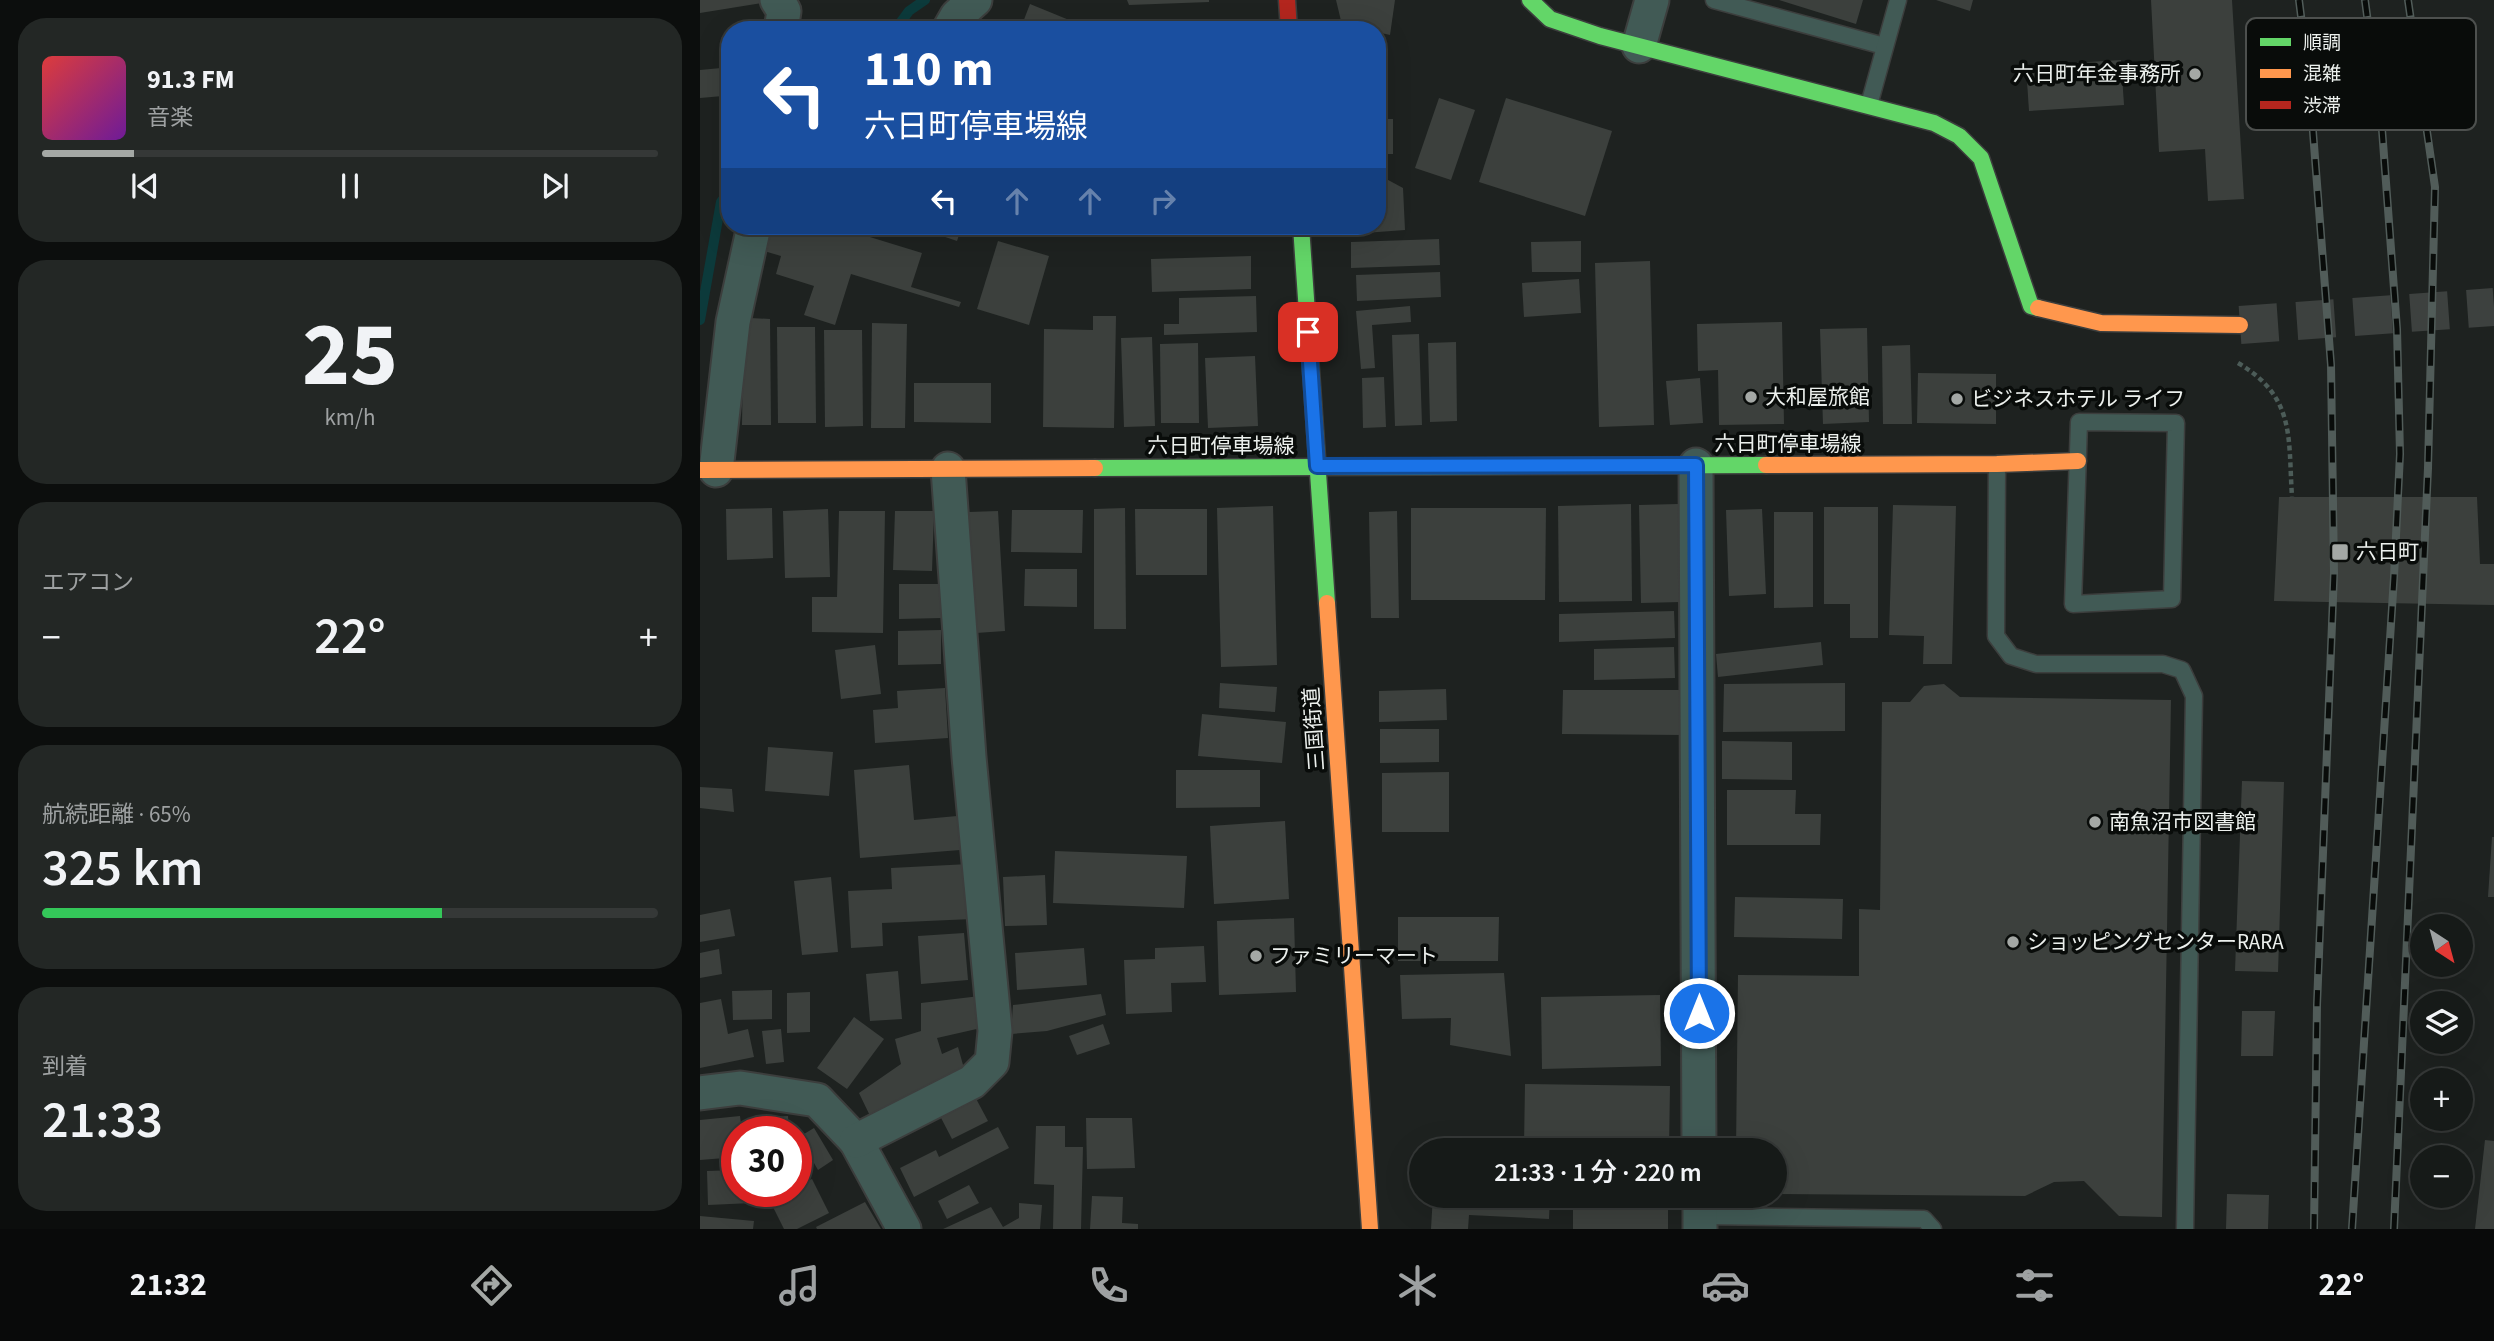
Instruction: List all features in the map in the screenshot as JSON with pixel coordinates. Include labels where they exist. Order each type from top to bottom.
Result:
[{"type":"main road","points":[[1287,0],[1288,21]]},
{"type":"main road","points":[[1530,0],[1550,19],[1639,46],[1934,123],[1959,136],[1981,158],[2031,306],[2101,323],[2240,325]]},
{"type":"main road","name":"三国街道","points":[[1302,235],[1370,1229]]},
{"type":"main road","name":"六日町停車場線","points":[[708,470],[1997,464],[2078,461]]},
{"type":"street","points":[[777,0],[784,11],[782,21]]},
{"type":"street","points":[[954,21],[975,0]]},
{"type":"street","points":[[1639,46],[1652,0]]},
{"type":"street","points":[[708,470],[733,322],[752,235]]},
{"type":"street","points":[[1696,465],[1699,1138]]},
{"type":"street","points":[[856,1141],[972,1082],[992,1062],[996,1031],[970,757],[948,469]]},
{"type":"street","points":[[700,1093],[740,1088],[817,1100],[856,1141],[904,1229]]},
{"type":"lane","points":[[1714,0],[1884,46]]},
{"type":"lane","points":[[1869,105],[1898,0]]},
{"type":"lane","points":[[2079,422],[2176,423],[2172,599],[2073,604],[2078,461],[2079,422]]},
{"type":"lane","points":[[1997,464],[1996,636],[2011,656],[2036,664],[2163,664],[2182,670],[2194,696],[2185,1229]]},
{"type":"lane","points":[[1700,1213],[1924,1219],[1933,1229]]},
{"type":"path","points":[[2238,363],[2258,374],[2275,394],[2287,421],[2292,497]]},
{"type":"building","points":[[700,0],[762,0],[762,3],[700,13]]},
{"type":"building","points":[[1127,0],[1209,0],[1209,2],[1129,5]]},
{"type":"building","points":[[1336,0],[1395,0],[1390,35],[1386,34],[1386,21],[1341,21]]},
{"type":"building","points":[[1779,0],[1863,0],[1856,24]]},
{"type":"building","points":[[1936,0],[1973,0],[1970,11]]},
{"type":"building","name":"六日町年金事務所","points":[[2151,0],[2232,0],[2244,199],[2208,201],[2205,149],[2159,152]]},
{"type":"building","points":[[1030,4],[1072,21],[1023,21]]},
{"type":"building","points":[[2121,60],[2124,105],[2029,111],[2026,66]]},
{"type":"building","points":[[721,68],[721,96],[700,98],[700,70]]},
{"type":"building","points":[[1439,98],[1475,110],[1451,180],[1415,168]]},
{"type":"building","points":[[1506,98],[1612,131],[1585,216],[1479,182]]},
{"type":"building","points":[[1386,119],[1393,119],[1393,154],[1386,154]]},
{"type":"building","points":[[1386,179],[1403,188],[1405,230],[1386,231]]},
{"type":"building","points":[[769,235],[863,235],[922,253],[911,287],[961,302],[959,307],[851,274],[835,325],[804,315],[814,286],[776,274],[781,256],[764,251]]},
{"type":"building","points":[[939,235],[959,235],[957,241]]},
{"type":"building","points":[[1439,239],[1440,265],[1351,268],[1351,242]]},
{"type":"building","points":[[998,241],[1049,256],[1029,325],[977,309]]},
{"type":"building","points":[[1581,241],[1581,272],[1532,272],[1531,242]]},
{"type":"building","points":[[1251,256],[1251,289],[1152,292],[1151,259]]},
{"type":"building","points":[[1650,261],[1654,425],[1599,427],[1595,263]]},
{"type":"building","points":[[1440,272],[1441,297],[1357,301],[1356,275]]},
{"type":"building","points":[[1579,279],[1581,313],[1524,317],[1522,283]]},
{"type":"building","points":[[1256,296],[1257,332],[1164,335],[1164,324],[1179,324],[1179,298]]},
{"type":"building","points":[[1410,306],[1411,322],[1372,325],[1375,368],[1361,369],[1356,311]]},
{"type":"building","points":[[1093,316],[1116,316],[1114,428],[1043,427],[1044,329],[1093,330]]},
{"type":"building","points":[[750,318],[770,319],[771,425],[742,425],[743,358]]},
{"type":"building","name":"大和屋旅館","points":[[1782,322],[1784,424],[1719,425],[1718,370],[1698,371],[1697,324]]},
{"type":"building","points":[[872,323],[907,324],[905,428],[871,428]]},
{"type":"building","points":[[777,327],[815,327],[816,423],[778,423]]},
{"type":"building","points":[[1867,328],[1869,422],[1823,424],[1820,329]]},
{"type":"building","points":[[824,330],[862,330],[863,426],[825,427]]},
{"type":"building","points":[[1419,334],[1422,425],[1395,426],[1392,335]]},
{"type":"building","points":[[1152,337],[1155,426],[1124,427],[1121,338]]},
{"type":"building","points":[[1456,342],[1457,421],[1430,422],[1428,343]]},
{"type":"building","points":[[1198,343],[1199,423],[1161,423],[1160,344]]},
{"type":"building","points":[[1910,345],[1912,424],[1883,424],[1882,346]]},
{"type":"building","points":[[1255,356],[1258,426],[1208,428],[1205,358]]},
{"type":"building","name":"ビジネスホテル ライフ","points":[[1918,373],[1996,374],[1996,424],[1917,423]]},
{"type":"building","points":[[1384,377],[1386,427],[1363,428],[1362,378]]},
{"type":"building","points":[[1700,378],[1703,423],[1670,425],[1666,381]]},
{"type":"building","points":[[914,383],[991,383],[991,423],[914,422]]},
{"type":"building","name":"六日町","points":[[2279,497],[2477,497],[2480,564],[2494,564],[2494,605],[2274,601]]},
{"type":"building","points":[[1631,504],[1632,601],[1559,602],[1558,506]]},
{"type":"building","points":[[1678,504],[1681,602],[1641,603],[1639,505]]},
{"type":"building","points":[[1893,505],[1956,506],[1952,664],[1923,664],[1924,636],[1889,635]]},
{"type":"building","points":[[1273,506],[1277,665],[1221,667],[1217,508]]},
{"type":"building","points":[[1824,507],[1878,507],[1878,638],[1850,638],[1850,604],[1824,604]]},
{"type":"building","points":[[772,508],[773,558],[727,560],[726,509]]},
{"type":"building","points":[[1125,508],[1126,629],[1094,629],[1094,509]]},
{"type":"building","points":[[1411,508],[1546,508],[1545,600],[1411,600]]},
{"type":"building","points":[[828,509],[830,577],[785,578],[783,511]]},
{"type":"building","points":[[1135,509],[1207,509],[1207,575],[1136,575]]},
{"type":"building","points":[[1762,509],[1766,594],[1729,596],[1726,510]]},
{"type":"building","points":[[1012,510],[1083,510],[1082,553],[1011,552]]},
{"type":"building","points":[[839,511],[885,511],[883,633],[812,632],[812,597],[837,597]]},
{"type":"building","points":[[895,511],[934,511],[932,571],[893,570]]},
{"type":"building","points":[[998,511],[1005,631],[976,633],[969,512]]},
{"type":"building","points":[[1397,511],[1399,618],[1371,618],[1369,512]]},
{"type":"building","points":[[1774,512],[1813,512],[1813,607],[1774,608]]},
{"type":"building","points":[[1025,569],[1077,569],[1077,607],[1024,606]]},
{"type":"building","points":[[899,584],[942,584],[942,618],[899,619]]},
{"type":"building","points":[[1674,611],[1675,638],[1559,642],[1559,614]]},
{"type":"building","points":[[941,630],[941,664],[898,665],[898,631]]},
{"type":"building","points":[[1821,642],[1823,665],[1718,677],[1716,654]]},
{"type":"building","points":[[875,645],[881,694],[841,699],[835,650]]},
{"type":"building","points":[[1674,647],[1675,678],[1594,680],[1594,649]]},
{"type":"building","points":[[1220,683],[1277,687],[1275,712],[1219,708]]},
{"type":"building","points":[[1845,683],[1845,731],[1723,732],[1724,684]]},
{"type":"building","name":"ショッピングセンターRARA","points":[[1944,684],[1960,697],[2171,700],[2162,1217],[2119,1216],[2084,1181],[2054,1182],[2025,1196],[1787,1194],[1787,1138],[1736,1138],[1738,975],[1859,976],[1859,909],[1880,910],[1882,702],[1910,702],[1924,686]]},
{"type":"building","points":[[945,688],[948,738],[875,743],[873,710],[898,708],[897,691]]},
{"type":"building","points":[[1446,689],[1447,720],[1379,722],[1379,691]]},
{"type":"building","points":[[1563,690],[1683,690],[1683,735],[1562,734]]},
{"type":"building","points":[[1202,714],[1286,722],[1282,763],[1198,756]]},
{"type":"building","points":[[1380,729],[1439,729],[1439,762],[1380,763]]},
{"type":"building","points":[[1722,741],[1792,742],[1792,780],[1722,779]]},
{"type":"building","points":[[768,747],[833,752],[829,796],[765,791]]},
{"type":"building","points":[[909,765],[914,820],[957,816],[960,850],[860,858],[854,770]]},
{"type":"building","points":[[1176,770],[1260,770],[1260,807],[1176,808]]},
{"type":"building","points":[[1449,772],[1449,832],[1382,832],[1382,773]]},
{"type":"building","points":[[2242,781],[2284,782],[2278,972],[2235,971]]},
{"type":"building","points":[[700,787],[732,789],[734,812],[700,808]]},
{"type":"building","points":[[1727,790],[1796,790],[1795,814],[1821,814],[1820,845],[1727,845]]},
{"type":"building","points":[[1285,821],[1289,899],[1214,904],[1210,826]]},
{"type":"building","points":[[2492,837],[2494,897],[2488,897]]},
{"type":"building","points":[[1055,851],[1187,856],[1184,908],[1053,903]]},
{"type":"building","points":[[969,864],[972,919],[882,923],[883,946],[851,948],[848,891],[892,889],[891,868]]},
{"type":"building","points":[[1045,875],[1047,925],[1005,926],[1003,877]]},
{"type":"building","points":[[831,877],[838,952],[802,955],[794,881]]},
{"type":"building","points":[[1735,897],[1843,899],[1842,939],[1734,937]]},
{"type":"building","points":[[730,909],[735,936],[700,942],[700,915]]},
{"type":"building","points":[[1398,917],[1499,917],[1498,961],[1398,961]]},
{"type":"building","name":"ファミリーマート","points":[[1294,918],[1296,992],[1219,995],[1217,921]]},
{"type":"building","points":[[964,933],[968,980],[921,984],[918,936]]},
{"type":"building","points":[[1204,946],[1206,982],[1171,983],[1172,1012],[1126,1014],[1124,960],[1155,959],[1155,948]]},
{"type":"building","points":[[1084,948],[1087,985],[1017,990],[1015,953]]},
{"type":"building","points":[[719,949],[722,974],[700,978],[700,953]]},
{"type":"building","points":[[898,971],[902,1019],[870,1021],[866,974]]},
{"type":"building","points":[[1504,973],[1511,1056],[1450,1045],[1451,1018],[1402,1019],[1400,975]]},
{"type":"building","points":[[772,990],[772,1019],[733,1020],[732,991]]},
{"type":"building","points":[[810,992],[810,1032],[787,1033],[787,993]]},
{"type":"building","points":[[1101,994],[1106,1015],[1047,1031],[1011,1034],[1013,1005]]},
{"type":"building","points":[[1660,995],[1661,1066],[1542,1069],[1541,997]]},
{"type":"building","points":[[980,996],[981,1028],[937,1038],[942,1054],[958,1047],[965,1072],[872,1120],[859,1093],[901,1064],[895,1039],[921,1031],[921,1003]]},
{"type":"building","points":[[721,999],[728,1034],[748,1029],[754,1057],[700,1068],[700,1003]]},
{"type":"building","points":[[2242,1011],[2275,1011],[2273,1056],[2241,1056]]},
{"type":"building","points":[[854,1017],[884,1039],[847,1089],[817,1068]]},
{"type":"building","points":[[1103,1024],[1110,1044],[1077,1055],[1069,1036]]},
{"type":"building","points":[[781,1029],[784,1062],[766,1064],[762,1031]]},
{"type":"building","points":[[1525,1084],[1670,1086],[1669,1138],[1524,1138]]},
{"type":"building","points":[[973,1093],[988,1121],[952,1139],[938,1112]]},
{"type":"building","points":[[721,1118],[721,1158],[700,1160],[700,1120]]},
{"type":"building","points":[[1086,1118],[1132,1118],[1135,1168],[1087,1169]]},
{"type":"building","points":[[1036,1126],[1065,1126],[1065,1147],[1083,1147],[1081,1229],[1053,1229],[1054,1185],[1034,1184]]},
{"type":"building","points":[[998,1127],[1009,1148],[914,1197],[900,1168],[936,1150],[939,1157]]},
{"type":"building","points":[[814,1128],[833,1160],[818,1170],[812,1160]]},
{"type":"building","points":[[2485,1140],[2494,1141],[2494,1229],[2475,1229]]},
{"type":"building","points":[[707,1171],[721,1171],[721,1204],[708,1205]]},
{"type":"building","points":[[812,1179],[829,1213],[797,1229],[784,1229],[773,1207],[812,1207]]},
{"type":"building","points":[[969,1185],[979,1203],[947,1219],[938,1201]]},
{"type":"building","points":[[2227,1194],[2269,1195],[2268,1229],[2226,1229]]},
{"type":"building","points":[[1092,1196],[1123,1197],[1122,1223],[1138,1224],[1138,1229],[1090,1229]]},
{"type":"building","points":[[865,1202],[881,1229],[817,1229],[816,1227]]},
{"type":"building","points":[[1019,1203],[1042,1205],[1040,1229],[943,1229],[991,1207],[1003,1227],[1019,1218]]},
{"type":"building","points":[[1432,1208],[1549,1208],[1549,1219],[1469,1215],[1468,1229],[1431,1229]]},
{"type":"building","points":[[1573,1208],[1668,1208],[1668,1229],[1573,1229]]},
{"type":"building","points":[[700,1216],[754,1221],[753,1229],[700,1229]]},
{"type":"waterway","points":[[902,21],[909,11],[925,0]]},
{"type":"waterway","points":[[700,320],[721,202]]},
{"type":"tunnel","points":[[2240,325],[2494,307]]},
{"type":"railway","points":[[2299,0],[2301,18]]},
{"type":"railway","points":[[2365,0],[2367,18]]},
{"type":"railway","points":[[2408,0],[2411,18]]},
{"type":"railway","points":[[2313,130],[2331,365],[2334,573],[2317,1005],[2314,1229]]},
{"type":"railway","points":[[2352,1229],[2400,454],[2397,329],[2382,130]]},
{"type":"railway","points":[[2394,1229],[2428,468],[2435,187],[2427,130]]},
{"type":"traffic: fast","points":[[1530,0],[1550,19],[1600,36],[1934,123],[1959,136],[1981,158],[2031,306],[2038,308]]},
{"type":"traffic: fast","points":[[1302,235],[1327,603]]},
{"type":"traffic: fast","points":[[1095,468],[1766,465]]},
{"type":"traffic: slow","points":[[2038,308],[2101,323],[2240,325]]},
{"type":"traffic: slow","points":[[1766,465],[2078,461]]},
{"type":"traffic: slow","points":[[700,470],[1095,468]]},
{"type":"traffic: slow","points":[[1327,603],[1370,1229]]},
{"type":"traffic: jam","points":[[1287,0],[1288,21]]},
{"type":"place","name":"六日町年金事務所","points":[[2195,74]]},
{"type":"place","name":"大和屋旅館","points":[[1751,397]]},
{"type":"place","name":"ビジネスホテル ライフ","points":[[1957,399]]},
{"type":"place","name":"六日町","points":[[2340,552]]},
{"type":"place","name":"南魚沼市図書館","points":[[2095,822]]},
{"type":"place","name":"ショッピングセンターRARA","points":[[2013,942]]},
{"type":"place","name":"ファミリーマート","points":[[1256,956]]},
{"type":"route","points":[[1308,332],[1317,466],[1696,465],[1699,1013]]}]
